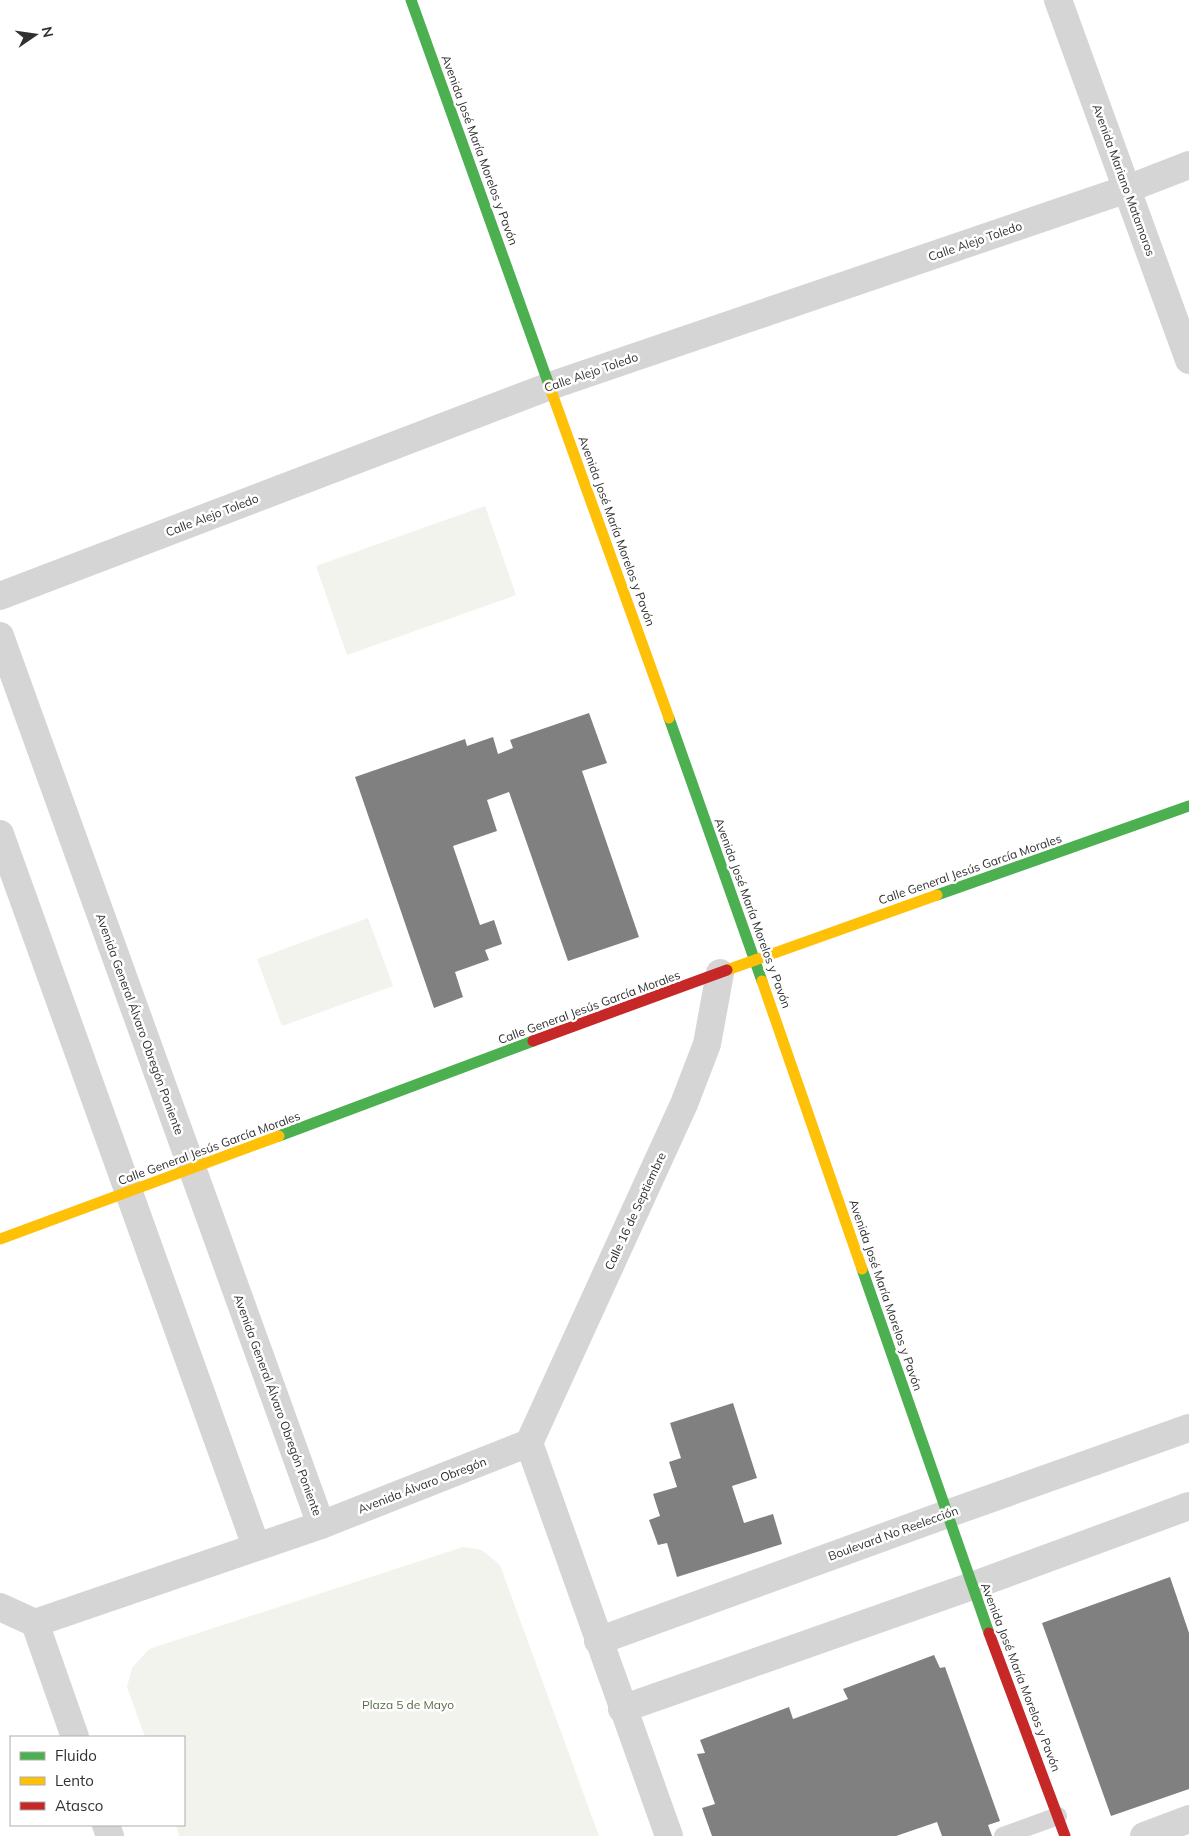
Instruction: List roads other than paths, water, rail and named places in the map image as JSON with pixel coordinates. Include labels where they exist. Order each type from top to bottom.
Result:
[{"type":"main road","name":"Avenida José María Morelos y Pavón","points":[[411,0],[755,959],[946,1514],[1065,1836]]},
{"type":"main road","name":"Calle General Jesús García Morales","points":[[0,1239],[755,959],[1189,806]]},
{"type":"street","name":"Avenida Mariano Matamoros","points":[[1058,0],[1189,360]]},
{"type":"street","name":"Calle Alejo Toledo","points":[[0,596],[550,386],[1127,189],[1189,165]]},
{"type":"street","name":"Avenida General Álvaro Obregón Poniente","points":[[0,636],[321,1525]]},
{"type":"street","points":[[0,834],[256,1546]]},
{"type":"street","name":"Calle 16 de Septiembre","points":[[529,1443],[684,1104],[707,1044],[720,973]]},
{"type":"street","name":"Boulevard No Reelección","points":[[598,1641],[1189,1428]]},
{"type":"street","points":[[529,1443],[622,1709],[669,1836]]},
{"type":"street","name":"Avenida Álvaro Obregón","points":[[35,1623],[321,1525],[529,1443]]},
{"type":"street","points":[[622,1709],[972,1586],[1189,1506]]},
{"type":"street","points":[[0,1607],[35,1623],[75,1736]]},
{"type":"street","points":[[1144,1836],[1189,1818]]},
{"type":"lane","points":[[1003,1836],[1058,1816]]},
{"type":"park label","name":"Plaza 5 de Mayo","points":[[408,1704]]}]
